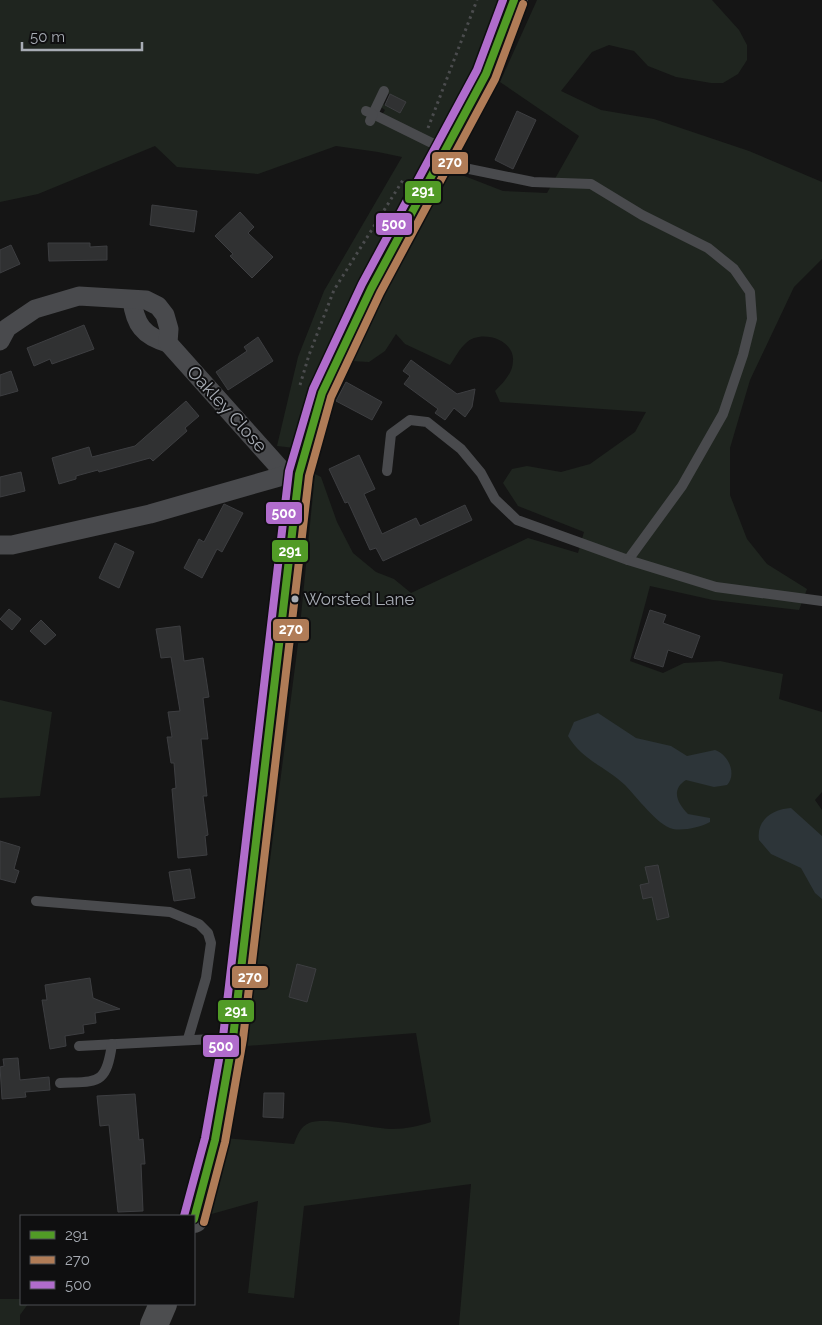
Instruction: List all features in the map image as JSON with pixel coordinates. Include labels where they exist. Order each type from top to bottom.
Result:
[{"type":"highway","points":[[195,1215],[215,1140],[234,1038],[292,475],[322,393],[371,289],[486,74],[514,0]]},
{"type":"highway","points":[[154,1325],[163,1305]]},
{"type":"street","points":[[0,341],[7,328],[35,309],[79,296],[146,300],[158,306],[165,315],[168,343]]},
{"type":"street","name":"Oakley Close","points":[[132,300],[139,327],[158,340],[168,343],[292,475]]},
{"type":"street","points":[[0,545],[12,545],[150,514],[292,475]]},
{"type":"lane","points":[[384,91],[370,116],[442,156],[533,182],[591,184],[642,215],[708,248],[734,269],[750,292],[752,319],[743,355],[723,414],[682,486],[628,560]]},
{"type":"lane","points":[[387,471],[391,434],[410,420],[427,422],[461,449],[481,473],[495,499],[517,520],[628,560],[716,588],[822,601]]},
{"type":"lane","points":[[36,901],[170,912],[199,924],[208,932],[211,943],[206,978],[188,1039]]},
{"type":"lane","points":[[78,1046],[234,1038]]},
{"type":"lane","points":[[60,1083],[93,1081],[102,1076],[109,1061],[112,1044]]},
{"type":"path","points":[[432,120],[477,0]]},
{"type":"shaded area","points":[[0,0],[503,0],[475,69],[426,158],[400,211],[295,448],[277,446],[298,357],[324,291],[402,157],[336,146],[258,174],[177,167],[155,146],[38,194],[0,202]],"holes":[[[384,86],[389,89],[387,93],[406,102],[400,113],[383,104],[381,107],[385,110],[382,115],[375,119],[371,126],[365,123]]]},
{"type":"shaded area","points":[[537,0],[712,0],[739,30],[747,45],[747,60],[738,74],[723,83],[711,83],[676,77],[648,66],[634,51],[609,45],[592,52],[561,91],[601,110],[654,119],[749,151],[822,182],[822,259],[794,287],[750,380],[730,448],[730,495],[747,539],[767,564],[807,589],[799,610],[713,600],[650,586],[630,661],[663,673],[684,663],[720,661],[783,674],[779,699],[822,712],[822,792],[815,800],[822,810],[822,1325],[459,1325],[471,1184],[304,1206],[294,1298],[248,1293],[258,1201],[201,1217],[224,1138],[294,1144],[303,1127],[316,1121],[393,1129],[431,1122],[416,1033],[246,1046],[299,636],[315,474],[321,477],[337,522],[353,553],[376,572],[394,579],[411,593],[528,538],[578,553],[584,532],[518,506],[503,483],[512,469],[527,466],[561,472],[590,464],[635,432],[646,412],[500,402],[495,391],[509,374],[513,361],[512,353],[508,347],[496,338],[480,337],[472,339],[459,351],[450,365],[405,344],[396,334],[385,351],[369,362],[351,361],[382,295],[449,170],[503,191],[547,193],[579,136],[500,82]]},
{"type":"shaded area","points":[[0,700],[52,712],[40,796],[0,798]]},
{"type":"shaded area","points":[[598,713],[636,738],[671,746],[687,756],[715,750],[720,752],[730,765],[731,776],[727,785],[714,787],[686,780],[678,788],[677,793],[681,806],[688,814],[710,818],[710,822],[687,829],[673,829],[667,826],[660,822],[625,785],[580,751],[568,736],[574,722]]},
{"type":"shaded area","points":[[791,808],[822,836],[822,899],[815,893],[801,868],[771,854],[759,840],[760,827],[767,817],[772,813]]},
{"type":"shaded area","points":[[0,1299],[20,1299],[20,1305],[27,1305],[20,1315],[20,1325],[0,1325]]},
{"type":"building","points":[[390,94],[406,102],[400,113],[385,105]]},
{"type":"building","points":[[517,111],[536,120],[513,169],[495,160]]},
{"type":"building","points":[[152,205],[197,211],[194,232],[150,225]]},
{"type":"building","points":[[240,212],[254,227],[248,233],[273,257],[252,278],[230,256],[233,254],[215,236]]},
{"type":"building","points":[[48,243],[90,243],[90,247],[107,246],[107,260],[49,261]]},
{"type":"building","points":[[11,245],[20,264],[0,273],[0,250]]},
{"type":"building","points":[[84,325],[94,349],[52,364],[50,359],[34,366],[27,348]]},
{"type":"building","points":[[258,337],[273,361],[228,390],[216,372],[247,351],[244,347]]},
{"type":"building","points":[[411,360],[457,394],[475,389],[472,407],[465,417],[454,408],[445,420],[435,413],[438,409],[404,384],[410,376],[403,371]]},
{"type":"building","points":[[11,371],[18,391],[0,396],[0,375]]},
{"type":"building","points":[[346,382],[382,402],[372,420],[336,401]]},
{"type":"building","points":[[186,401],[199,416],[185,428],[187,431],[153,461],[150,458],[99,472],[98,470],[76,476],[76,479],[59,484],[52,458],[89,447],[92,457],[135,446]]},
{"type":"building","points":[[359,455],[375,489],[364,494],[382,534],[416,518],[420,526],[465,505],[472,520],[383,561],[376,548],[370,550],[348,502],[345,503],[329,469]]},
{"type":"building","points":[[21,472],[25,491],[0,497],[0,477]]},
{"type":"building","points":[[224,504],[243,513],[222,552],[217,549],[202,578],[184,568],[199,539],[204,542]]},
{"type":"building","points":[[115,543],[134,552],[119,588],[99,578]]},
{"type":"building","points":[[9,609],[21,619],[12,630],[0,619]]},
{"type":"building","points":[[650,610],[666,615],[663,623],[700,636],[692,658],[668,650],[663,667],[634,658]]},
{"type":"building","points":[[41,620],[56,635],[45,645],[30,631]]},
{"type":"building","points":[[180,626],[184,661],[203,658],[209,697],[203,698],[208,739],[201,739],[207,796],[203,796],[208,835],[205,836],[207,855],[178,858],[172,789],[176,788],[174,763],[171,763],[167,737],[172,737],[168,712],[180,711],[171,657],[161,658],[156,629]]},
{"type":"building","points":[[0,841],[20,847],[14,869],[19,871],[15,883],[0,879]]},
{"type":"building","points":[[658,865],[669,917],[657,920],[652,897],[643,899],[640,885],[649,883],[645,867]]},
{"type":"building","points":[[190,869],[195,898],[174,901],[169,872]]},
{"type":"building","points":[[297,964],[316,969],[307,1002],[289,997]]},
{"type":"building","points":[[90,978],[93,998],[120,1009],[95,1013],[96,1023],[83,1025],[84,1033],[65,1036],[66,1046],[50,1049],[42,1000],[47,1000],[45,985]]},
{"type":"building","points":[[18,1058],[20,1080],[49,1077],[50,1090],[25,1092],[26,1097],[2,1099],[0,1067],[4,1066],[3,1059]]},
{"type":"building","points":[[264,1093],[284,1093],[283,1118],[263,1117]]},
{"type":"building","points":[[135,1094],[139,1140],[143,1139],[145,1164],[141,1164],[143,1211],[118,1212],[109,1125],[100,1126],[97,1096]]},
{"type":"transit line","name":"500","points":[[184,1215],[205,1138],[223,1037],[289,471],[313,389],[362,284],[477,70],[503,0]]},
{"type":"transit line","name":"291","points":[[195,1215],[215,1140],[233,1038],[299,474],[322,393],[371,289],[486,74],[514,0]]},
{"type":"transit line","name":"270","points":[[204,1222],[225,1142],[243,1039],[309,476],[331,397],[380,293],[495,79],[523,4]]},
{"type":"place","name":"Worsted Lane","points":[[295,599]]}]
